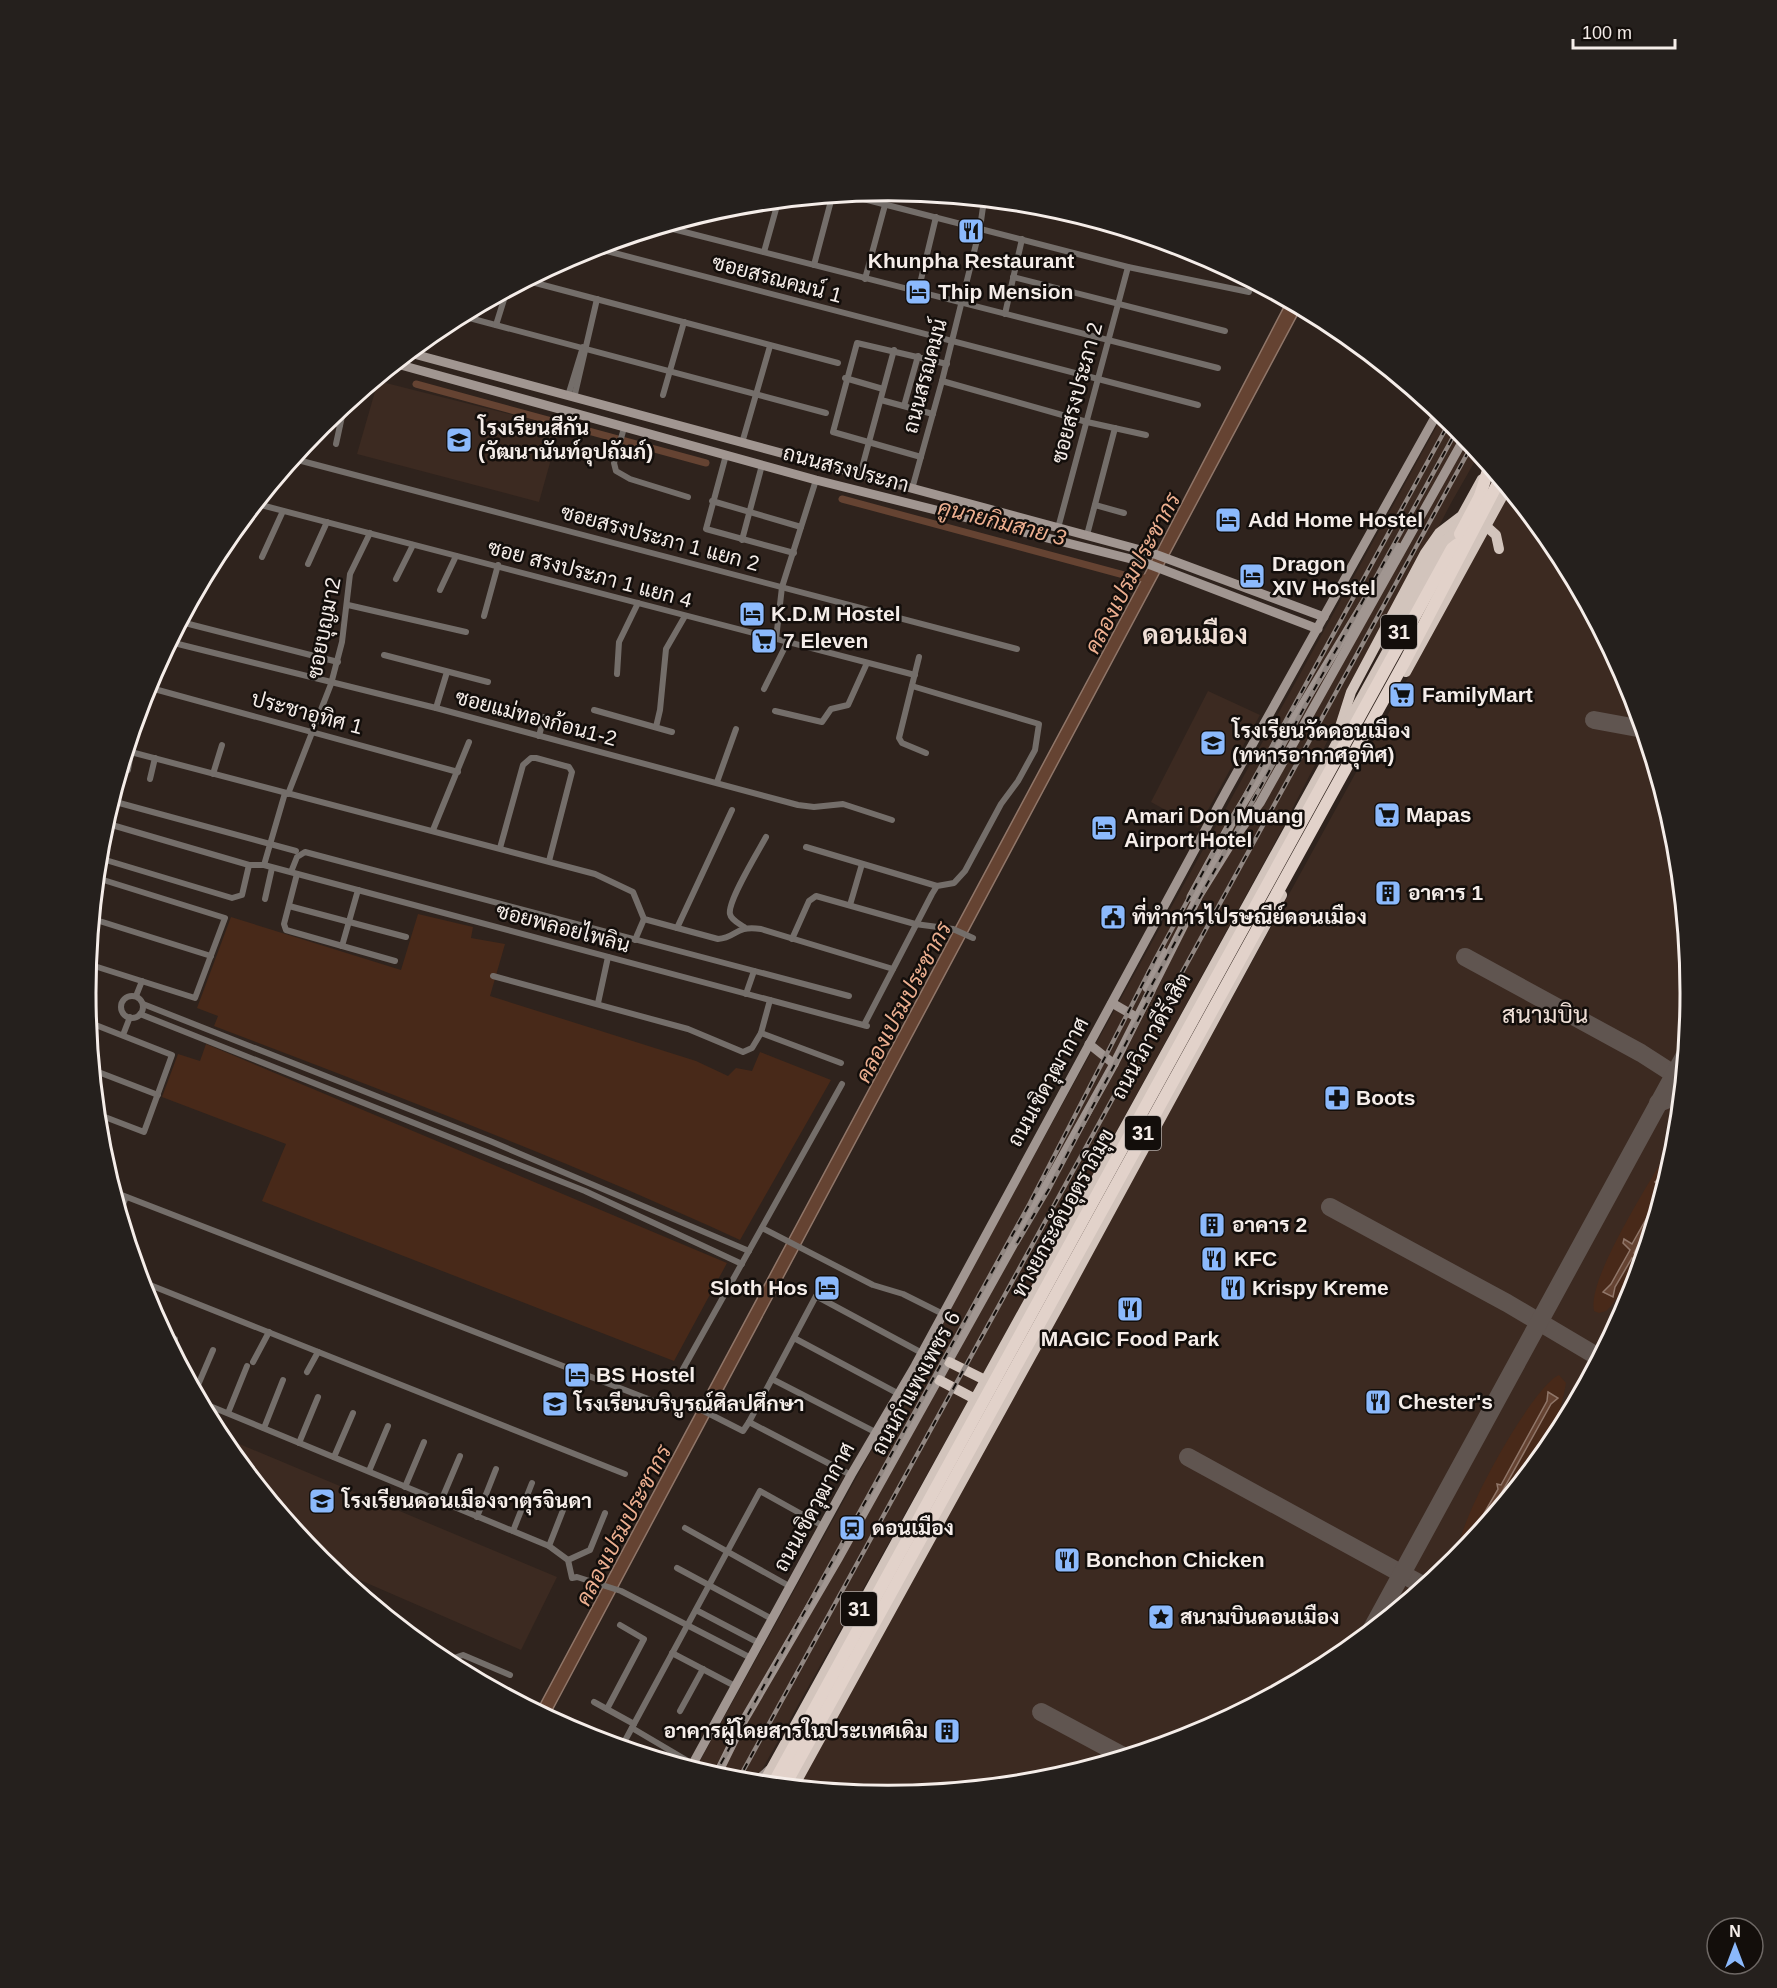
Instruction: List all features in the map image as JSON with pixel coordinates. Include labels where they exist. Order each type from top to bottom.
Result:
[{"type":"highway","name":"ถนนวิภาวดีรังสิต","points":[[766,1777],[1485,473]]},
{"type":"highway","points":[[1480,496],[1487,474]]},
{"type":"highway","name":"ทางยกระดับอุตราภิมุข","points":[[776,1778],[1489,478]]},
{"type":"highway","name":"ทางยกระดับอุตราภิมุข","points":[[788,1780],[1405,661],[1496,486]]},
{"type":"highway","name":"31","points":[[797,1781],[939,1520],[1060,1307],[1503,495]]},
{"type":"highway","points":[[1336,743],[1348,711],[1391,635],[1432,554],[1443,540],[1463,528],[1486,526],[1496,535],[1499,549]]},
{"type":"highway","points":[[948,1362],[985,1380]]},
{"type":"highway","points":[[939,1380],[975,1399]]},
{"type":"main road","name":"ถนนสรงประภา","points":[[419,356],[1152,553],[1324,617]]},
{"type":"main road","name":"ถนนสรงประภา","points":[[405,366],[614,425],[623,432],[726,455],[816,480],[1143,562],[1180,574],[1317,629]]},
{"type":"main road","points":[[614,425],[619,411]]},
{"type":"main road","name":"ถนนเชิดวุฒากาศ","points":[[693,1761],[851,1475],[922,1353],[1089,1044],[1433,419]]},
{"type":"main road","name":"ถนนกำแพงเพชร 6","points":[[1143,1004],[1151,973],[1234,818],[1400,550],[1456,441]]},
{"type":"main road","name":"ถนนกำแพงเพชร 6","points":[[721,1768],[744,1720],[939,1380],[1114,1064],[1199,895],[1260,803],[1460,446]]},
{"type":"main road","points":[[1112,1004],[1136,1017]]},
{"type":"main road","points":[[1089,1044],[1114,1064]]},
{"type":"main road","points":[[762,1776],[771,1768]]},
{"type":"street","points":[[872,202],[1128,267],[1249,292]]},
{"type":"street","points":[[814,265],[830,204]]},
{"type":"street","points":[[865,279],[885,205]]},
{"type":"street","name":"ถนนสรณคมน์","points":[[912,489],[947,364],[983,207]]},
{"type":"street","points":[[764,252],[776,210]]},
{"type":"street","points":[[918,292],[936,217]]},
{"type":"street","points":[[678,230],[1218,368]]},
{"type":"street","points":[[1005,314],[1022,239]]},
{"type":"street","name":"ซอยสรณคมน์ 1","points":[[611,252],[952,342],[1098,377],[1198,405]]},
{"type":"street","name":"ซอยสรงประภา 2","points":[[1058,528],[1128,267]]},
{"type":"street","points":[[1013,276],[1225,331]]},
{"type":"street","points":[[537,283],[838,363]]},
{"type":"street","points":[[571,397],[597,299]]},
{"type":"street","points":[[496,325],[503,302]]},
{"type":"street","points":[[474,319],[826,413]]},
{"type":"street","points":[[663,395],[684,322]]},
{"type":"street","points":[[921,457],[833,432],[845,378],[857,343],[947,364]]},
{"type":"street","points":[[742,444],[770,346]]},
{"type":"street","points":[[860,475],[894,350]]},
{"type":"street","points":[[904,406],[918,356]]},
{"type":"street","points":[[845,378],[884,389]]},
{"type":"street","points":[[942,381],[1087,422],[1146,435]]},
{"type":"street","points":[[881,400],[933,414]]},
{"type":"street","points":[[336,444],[341,422]]},
{"type":"street","points":[[1087,535],[1115,428]]},
{"type":"street","points":[[623,432],[614,463],[616,471],[630,479],[688,497]]},
{"type":"street","points":[[726,455],[706,529],[794,553]]},
{"type":"street","name":"ซอยสรงประภา 1 แยก 2","points":[[302,461],[1017,649]]},
{"type":"street","points":[[742,540],[762,465]]},
{"type":"street","points":[[776,639],[782,587],[816,480]]},
{"type":"street","points":[[712,501],[801,527]]},
{"type":"street","points":[[1095,505],[1124,513]]},
{"type":"street","name":"ซอย สรงประภา 1 แยก 4","points":[[265,506],[915,675]]},
{"type":"street","points":[[262,557],[282,511]]},
{"type":"street","points":[[308,564],[327,522]]},
{"type":"street","name":"ซอยบุญมา2","points":[[264,865],[286,793],[314,731],[331,684],[338,662],[351,574],[370,533]]},
{"type":"street","points":[[396,579],[413,545]]},
{"type":"street","points":[[440,590],[456,556]]},
{"type":"street","points":[[484,616],[498,565]]},
{"type":"street","points":[[617,674],[620,642],[638,603]]},
{"type":"street","points":[[348,605],[466,632]]},
{"type":"street","points":[[656,727],[660,710],[666,649],[685,616]]},
{"type":"street","points":[[188,624],[338,662]]},
{"type":"street","points":[[764,689],[787,642]]},
{"type":"street","name":"ซอยแม่ทองก้อน1-2","points":[[178,644],[331,684],[436,708],[807,807],[843,804],[892,820]]},
{"type":"street","points":[[384,655],[488,682]]},
{"type":"street","points":[[919,657],[899,740],[926,753]]},
{"type":"street","points":[[775,711],[822,722],[831,709],[850,703],[867,663]]},
{"type":"street","points":[[436,708],[447,672]]},
{"type":"street","points":[[806,847],[937,886],[954,883],[965,871],[1001,804],[1018,781],[1035,750],[1039,724],[912,686]]},
{"type":"street","name":"ประชาอุทิศ 1","points":[[157,690],[458,772]]},
{"type":"street","points":[[594,710],[672,732]]},
{"type":"street","points":[[539,736],[544,717]]},
{"type":"street","points":[[717,783],[736,729]]},
{"type":"street","points":[[433,830],[470,742]]},
{"type":"street","points":[[213,774],[222,745]]},
{"type":"street","points":[[134,753],[595,874],[633,892],[644,919],[635,940]]},
{"type":"street","points":[[150,779],[155,758]]},
{"type":"street","points":[[500,848],[523,765],[531,758],[536,758],[569,768],[572,772],[549,861]]},
{"type":"street","points":[[120,803],[296,850]]},
{"type":"street","points":[[677,928],[732,810]]},
{"type":"street","name":"ซอยพลอยไพลิน","points":[[114,826],[249,865],[264,865],[865,1025],[893,969]]},
{"type":"street","points":[[766,837],[737,889],[730,911],[732,918],[744,927],[760,929],[893,969],[937,886]]},
{"type":"street","points":[[395,961],[286,930],[284,927],[297,857],[305,852],[849,996]]},
{"type":"street","points":[[108,861],[232,898],[242,895],[249,865]]},
{"type":"street","points":[[850,905],[862,864]]},
{"type":"street","points":[[265,899],[272,868]]},
{"type":"street","points":[[97,967],[195,998],[225,918],[105,880]]},
{"type":"street","points":[[342,946],[358,890]]},
{"type":"street","points":[[792,939],[813,897],[823,897],[915,924],[953,929],[971,937]]},
{"type":"street","points":[[289,906],[406,937]]},
{"type":"street","points":[[644,919],[724,939],[744,927]]},
{"type":"street","points":[[100,921],[211,956]]},
{"type":"street","points":[[598,1003],[608,957]]},
{"type":"street","points":[[746,994],[754,971]]},
{"type":"street","points":[[493,976],[688,1029],[743,1052],[752,1048],[761,1033],[770,1000]]},
{"type":"street","points":[[136,996],[141,981]]},
{"type":"street","points":[[742,1264],[605,1201],[444,1134],[140,1014],[130,1017],[124,1014],[121,1004],[129,996],[136,996],[143,1004],[448,1124],[749,1251]]},
{"type":"street","points":[[140,1014],[143,1004]]},
{"type":"street","points":[[123,1035],[130,1017]]},
{"type":"street","points":[[97,1025],[172,1055],[144,1132],[106,1118]]},
{"type":"street","points":[[192,1035],[196,1025]]},
{"type":"street","points":[[761,1033],[841,1063]]},
{"type":"street","points":[[304,1079],[308,1069]]},
{"type":"street","points":[[101,1073],[158,1095]]},
{"type":"street","points":[[683,1369],[842,1084]]},
{"type":"street","points":[[444,1134],[448,1124]]},
{"type":"street","points":[[605,1201],[609,1191]]},
{"type":"street","points":[[122,1195],[674,1409],[682,1400],[743,1431],[818,1296],[922,1353]]},
{"type":"street","points":[[124,1202],[126,1197]]},
{"type":"street","points":[[762,1228],[873,1285],[903,1293],[943,1314]]},
{"type":"street","points":[[152,1286],[625,1474]]},
{"type":"street","points":[[228,1413],[250,1364],[269,1332]]},
{"type":"street","points":[[794,1338],[899,1394]]},
{"type":"street","points":[[199,1384],[213,1350]]},
{"type":"street","points":[[307,1372],[318,1352]]},
{"type":"street","points":[[772,1379],[877,1433]]},
{"type":"street","points":[[264,1428],[283,1380]]},
{"type":"street","points":[[299,1443],[318,1397]]},
{"type":"street","points":[[213,1407],[549,1546],[568,1560],[572,1578],[621,1591],[751,1658]]},
{"type":"street","points":[[334,1457],[353,1413]]},
{"type":"street","points":[[749,1422],[851,1475]]},
{"type":"street","points":[[369,1472],[388,1426]]},
{"type":"street","points":[[405,1487],[423,1442]]},
{"type":"street","points":[[441,1501],[460,1456]]},
{"type":"street","points":[[477,1516],[496,1469]]},
{"type":"street","points":[[513,1532],[532,1483]]},
{"type":"street","points":[[625,1741],[760,1491],[824,1526]]},
{"type":"street","points":[[549,1546],[567,1500]]},
{"type":"street","points":[[568,1560],[590,1550],[605,1513]]},
{"type":"street","points":[[685,1528],[791,1587]]},
{"type":"street","points":[[677,1568],[772,1619]]},
{"type":"street","points":[[696,1610],[759,1643]]},
{"type":"street","points":[[607,1709],[644,1639],[620,1625]]},
{"type":"street","points":[[672,1653],[735,1686]]},
{"type":"street","points":[[456,1658],[464,1655],[510,1675]]},
{"type":"street","points":[[680,1711],[703,1669]]},
{"type":"street","points":[[594,1702],[679,1758]]},
{"type":"shaded area","points":[[1284,307],[1297,315],[552,1711],[539,1706],[1160,545]]},
{"type":"shaded area","name":"โรงเรียนสีกัน (วัฒนานันท์อุปถัมภ์)","points":[[385,383],[560,427],[539,502],[357,454],[375,390]]},
{"type":"shaded area","points":[[1438,424],[1475,461],[1272,848],[968,1401],[759,1775],[699,1763]]},
{"type":"shaded area","points":[[1506,499],[1547,554],[1575,598],[1621,691],[1639,739],[1666,839],[1679,942],[1681,994],[1679,1046],[1666,1149],[1639,1249],[1621,1297],[1575,1390],[1517,1476],[1484,1517],[1411,1590],[1329,1653],[1239,1705],[1192,1726],[1094,1759],[992,1780],[940,1785],[888,1786],[802,1782]]},
{"type":"shaded area","name":"โรงเรียนวัดดอนเมือง (ทหารอากาศอุทิศ)","points":[[1208,691],[1260,715],[1198,828],[1151,802]]},
{"type":"shaded area","points":[[418,914],[473,927],[471,938],[505,944],[490,996],[696,1061],[728,1076],[736,1068],[752,1071],[760,1052],[831,1080],[740,1240],[545,1155],[214,1026],[218,1016],[197,1008],[231,917],[401,970]]},
{"type":"shaded area","points":[[206,1044],[727,1263],[674,1361],[262,1201],[286,1144],[162,1097],[178,1054],[200,1061]]},
{"type":"shaded area","points":[[1664,1156],[1639,1249],[1625,1286],[1611,1306],[1599,1313],[1594,1311],[1594,1296],[1600,1277],[1633,1210]]},
{"type":"shaded area","points":[[1650,1212],[1642,1238],[1634,1253],[1637,1255],[1635,1259],[1632,1258],[1615,1287],[1613,1297],[1603,1292],[1611,1284],[1630,1250],[1623,1243],[1624,1239],[1632,1244]]},
{"type":"shaded area","points":[[1559,1375],[1566,1383],[1555,1421],[1517,1476],[1459,1543],[1479,1492],[1495,1461],[1513,1431],[1547,1385]]},
{"type":"shaded area","points":[[1548,1392],[1558,1398],[1551,1404],[1497,1501],[1479,1523],[1498,1489],[1497,1484],[1501,1485],[1547,1401]]},
{"type":"shaded area","name":"โรงเรียนดอนเมืองจาตุรจินดา","points":[[236,1443],[557,1577],[521,1650],[352,1576],[293,1517]]},
{"type":"waterway","name":"คูนายกิมสาย 3","points":[[416,384],[706,463]]},
{"type":"waterway","name":"คูนายกิมสาย 3","points":[[842,499],[1124,575],[1150,579]]},
{"type":"taxiway","points":[[1594,720],[1635,727]]},
{"type":"taxiway","points":[[1465,957],[1641,1053],[1676,1076]]},
{"type":"taxiway","points":[[1378,1617],[1677,1070]]},
{"type":"taxiway","points":[[1658,1103],[1674,1097]]},
{"type":"taxiway","points":[[1330,1207],[1507,1303],[1594,1354]]},
{"type":"taxiway","points":[[1188,1457],[1418,1583]]},
{"type":"taxiway","points":[[1041,1712],[1116,1752]]},
{"type":"railway","points":[[719,1767],[1030,1203],[1156,958],[1445,430]]},
{"type":"railway","points":[[1145,997],[1453,438]]},
{"type":"railway","points":[[742,1772],[1467,453]]},
{"type":"railway","points":[[1017,1243],[1049,1189],[1153,992]]},
{"type":"place","name":"Khunpha Restaurant","points":[[971,231]]},
{"type":"place","name":"Thip Mension","points":[[918,292]]},
{"type":"place","name":"โรงเรียนสีกัน (วัฒนานันท์อุปถัมภ์)","points":[[459,440]]},
{"type":"place","name":"Add Home Hostel","points":[[1228,520]]},
{"type":"place","name":"Dragon XIV Hostel","points":[[1252,576]]},
{"type":"place","name":"K.D.M Hostel","points":[[752,614]]},
{"type":"place","name":"7 Eleven","points":[[764,641]]},
{"type":"place","name":"FamilyMart","points":[[1402,695]]},
{"type":"place","name":"โรงเรียนวัดดอนเมือง (ทหารอากาศอุทิศ)","points":[[1213,743]]},
{"type":"place","name":"Mapas","points":[[1387,815]]},
{"type":"place","name":"Amari Don Muang Airport Hotel","points":[[1104,828]]},
{"type":"place","name":"อาคาร 1","points":[[1388,893]]},
{"type":"place","name":"ที่ทำการไปรษณีย์ดอนเมือง","points":[[1113,917]]},
{"type":"place","name":"Boots","points":[[1337,1098]]},
{"type":"place","name":"อาคาร 2","points":[[1212,1225]]},
{"type":"place","name":"KFC","points":[[1214,1259]]},
{"type":"place","name":"Sloth Hos","points":[[827,1288]]},
{"type":"place","name":"Krispy Kreme","points":[[1233,1288]]},
{"type":"place","name":"MAGIC Food Park","points":[[1130,1309]]},
{"type":"place","name":"BS Hostel","points":[[577,1375]]},
{"type":"place","name":"Chester's","points":[[1378,1402]]},
{"type":"place","name":"โรงเรียนบริบูรณ์ศิลปศึกษา","points":[[555,1404]]},
{"type":"place","name":"โรงเรียนดอนเมืองจาตุรจินดา","points":[[322,1501]]},
{"type":"place","name":"ดอนเมือง","points":[[852,1528]]},
{"type":"place","name":"Bonchon Chicken","points":[[1067,1560]]},
{"type":"place","name":"สนามบินดอนเมือง","points":[[1161,1617]]},
{"type":"place","name":"อาคารผู้โดยสารในประเทศเดิม","points":[[947,1731]]},
{"type":"district","name":"ดอนเมือง","points":[[1195,635]]},
{"type":"district","name":"สนามบิน","points":[[1545,1015]]},
{"type":"water label","name":"คลองเปรมประชากร","points":[[1132,573]]},
{"type":"water label","name":"คลองเปรมประชากร","points":[[903,1002]]},
{"type":"water label","name":"คลองเปรมประชากร","points":[[623,1525]]}]
